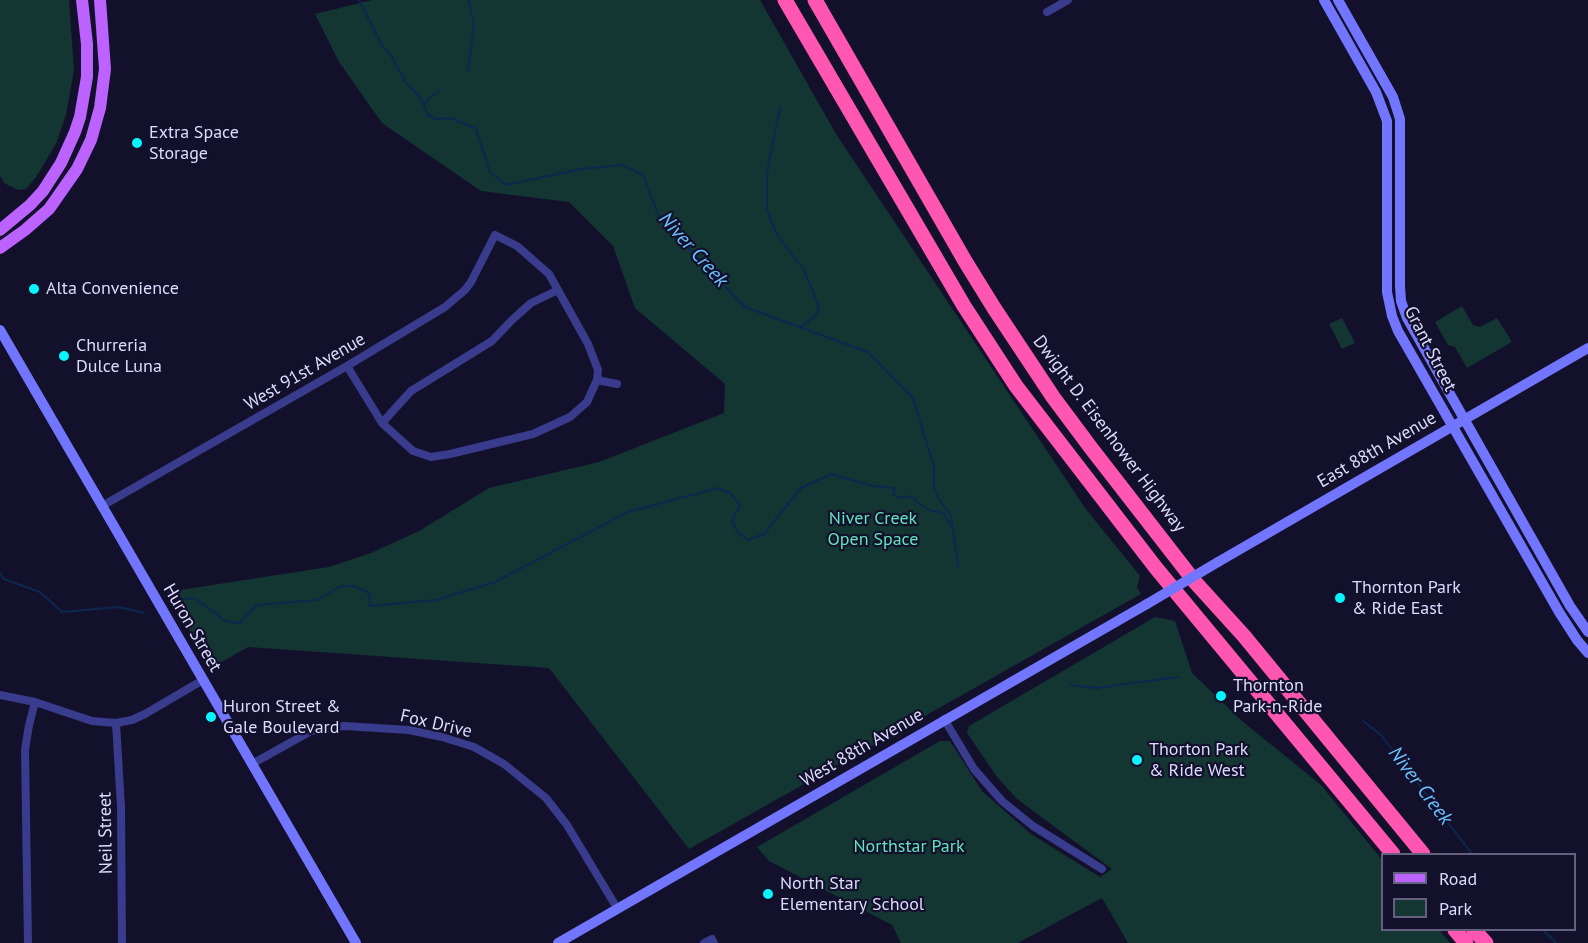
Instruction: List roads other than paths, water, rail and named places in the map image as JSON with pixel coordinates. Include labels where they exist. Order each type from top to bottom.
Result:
[{"type":"highway","points":[[785,0],[964,306],[1016,386],[1156,568],[1391,853]]},
{"type":"highway","points":[[796,0],[941,252],[986,325],[1056,429],[1068,455]]},
{"type":"highway","name":"Dwight D. Eisenhower Highway","points":[[815,0],[962,255],[1018,346],[1084,439],[1190,582],[1244,636],[1421,853]]},
{"type":"highway","points":[[821,0],[849,59]]},
{"type":"highway","points":[[1190,582],[1411,853]]},
{"type":"highway","points":[[1456,931],[1467,943]]},
{"type":"highway","points":[[1475,931],[1485,943]]},
{"type":"highway","points":[[1485,931],[1495,943]]},
{"type":"main road","points":[[0,230],[43,191],[61,163],[75,132],[87,77],[87,44],[82,0]]},
{"type":"main road","points":[[0,248],[18,236],[49,209],[77,169],[91,140],[100,108],[105,69],[100,0]]},
{"type":"main road","name":"Grant Street","points":[[1324,0],[1386,114],[1388,129],[1387,285],[1389,305],[1398,331],[1560,612],[1588,653]]},
{"type":"main road","name":"Grant Street","points":[[1338,0],[1397,106],[1401,129],[1401,301],[1413,331],[1570,606],[1588,632]]},
{"type":"main road","name":"Huron Street","points":[[0,330],[356,943]]},
{"type":"main road","name":"East 88th Avenue","points":[[1190,582],[1218,562],[1588,348]]},
{"type":"main road","name":"West 88th Avenue","points":[[558,943],[944,719],[1190,582]]},
{"type":"street","points":[[1047,12],[1068,0]]},
{"type":"street","name":"West 91st Avenue","points":[[102,506],[347,366],[454,301],[471,282],[495,235],[517,246],[542,266],[558,290]]},
{"type":"street","points":[[347,366],[382,423],[410,449],[418,454],[431,457],[533,434],[570,417],[587,402],[597,380],[598,370],[595,359],[558,290],[531,303],[492,341],[411,391],[382,423]]},
{"type":"street","points":[[597,380],[617,384]]},
{"type":"street","points":[[0,695],[35,702],[92,721],[116,723],[132,720],[203,680]]},
{"type":"street","points":[[28,943],[25,750],[35,702]]},
{"type":"street","points":[[944,719],[974,769],[1002,801],[1033,826],[1102,869]]},
{"type":"street","name":"Neil Street","points":[[116,723],[121,807],[122,943]]},
{"type":"street","name":"Fox Drive","points":[[252,764],[311,731],[344,726],[409,730],[474,747],[504,764],[546,798],[567,825],[617,908]]},
{"type":"waterway","name":"Niver Creek","points":[[359,0],[381,44],[392,57],[406,83],[420,97],[428,115],[436,119],[451,118],[476,129],[490,172],[506,185],[581,169],[623,165],[643,175],[659,217],[745,307],[868,352],[913,398],[934,467],[934,488],[951,516],[958,566]]},
{"type":"waterway","points":[[468,0],[474,24],[468,71]]},
{"type":"waterway","points":[[424,105],[440,90]]},
{"type":"waterway","points":[[780,107],[767,173],[767,210],[777,235],[804,270],[819,307],[816,315],[801,327]]},
{"type":"waterway","points":[[183,599],[195,598],[225,621],[240,623],[257,605],[317,600],[341,586],[353,586],[369,593],[370,606],[436,600],[495,582],[628,512],[718,488],[730,493],[740,505],[732,520],[737,531],[748,540],[764,534],[801,488],[831,474],[873,486],[893,488],[895,490],[893,494],[899,498],[913,496],[915,501],[929,510],[943,513],[952,527]]},
{"type":"waterway","points":[[0,573],[4,579],[40,592],[62,612],[119,607],[144,613]]},
{"type":"waterway","name":"Niver Creek","points":[[1070,685],[1097,688],[1178,677]]},
{"type":"waterway","name":"Niver Creek","points":[[1363,721],[1381,735],[1471,853]]},
{"type":"waterway","name":"Niver Creek","points":[[1544,931],[1556,943]]},
{"type":"place","name":"Extra Space Storage","points":[[137,143]]},
{"type":"place","name":"Alta Convenience","points":[[34,289]]},
{"type":"place","name":"Churreria Dulce Luna","points":[[64,356]]},
{"type":"place","name":"Thornton Park & Ride East","points":[[1340,598]]},
{"type":"place","name":"Thornton Park-n-Ride","points":[[1221,696]]},
{"type":"place","name":"Huron Street & Gale Boulevard","points":[[211,717]]},
{"type":"place","name":"Thorton Park & Ride West","points":[[1137,760]]},
{"type":"place","name":"North Star Elementary School","points":[[768,894]]},
{"type":"park label","name":"Niver Creek Open Space","points":[[873,529]]},
{"type":"park label","name":"Northstar Park","points":[[909,847]]}]
